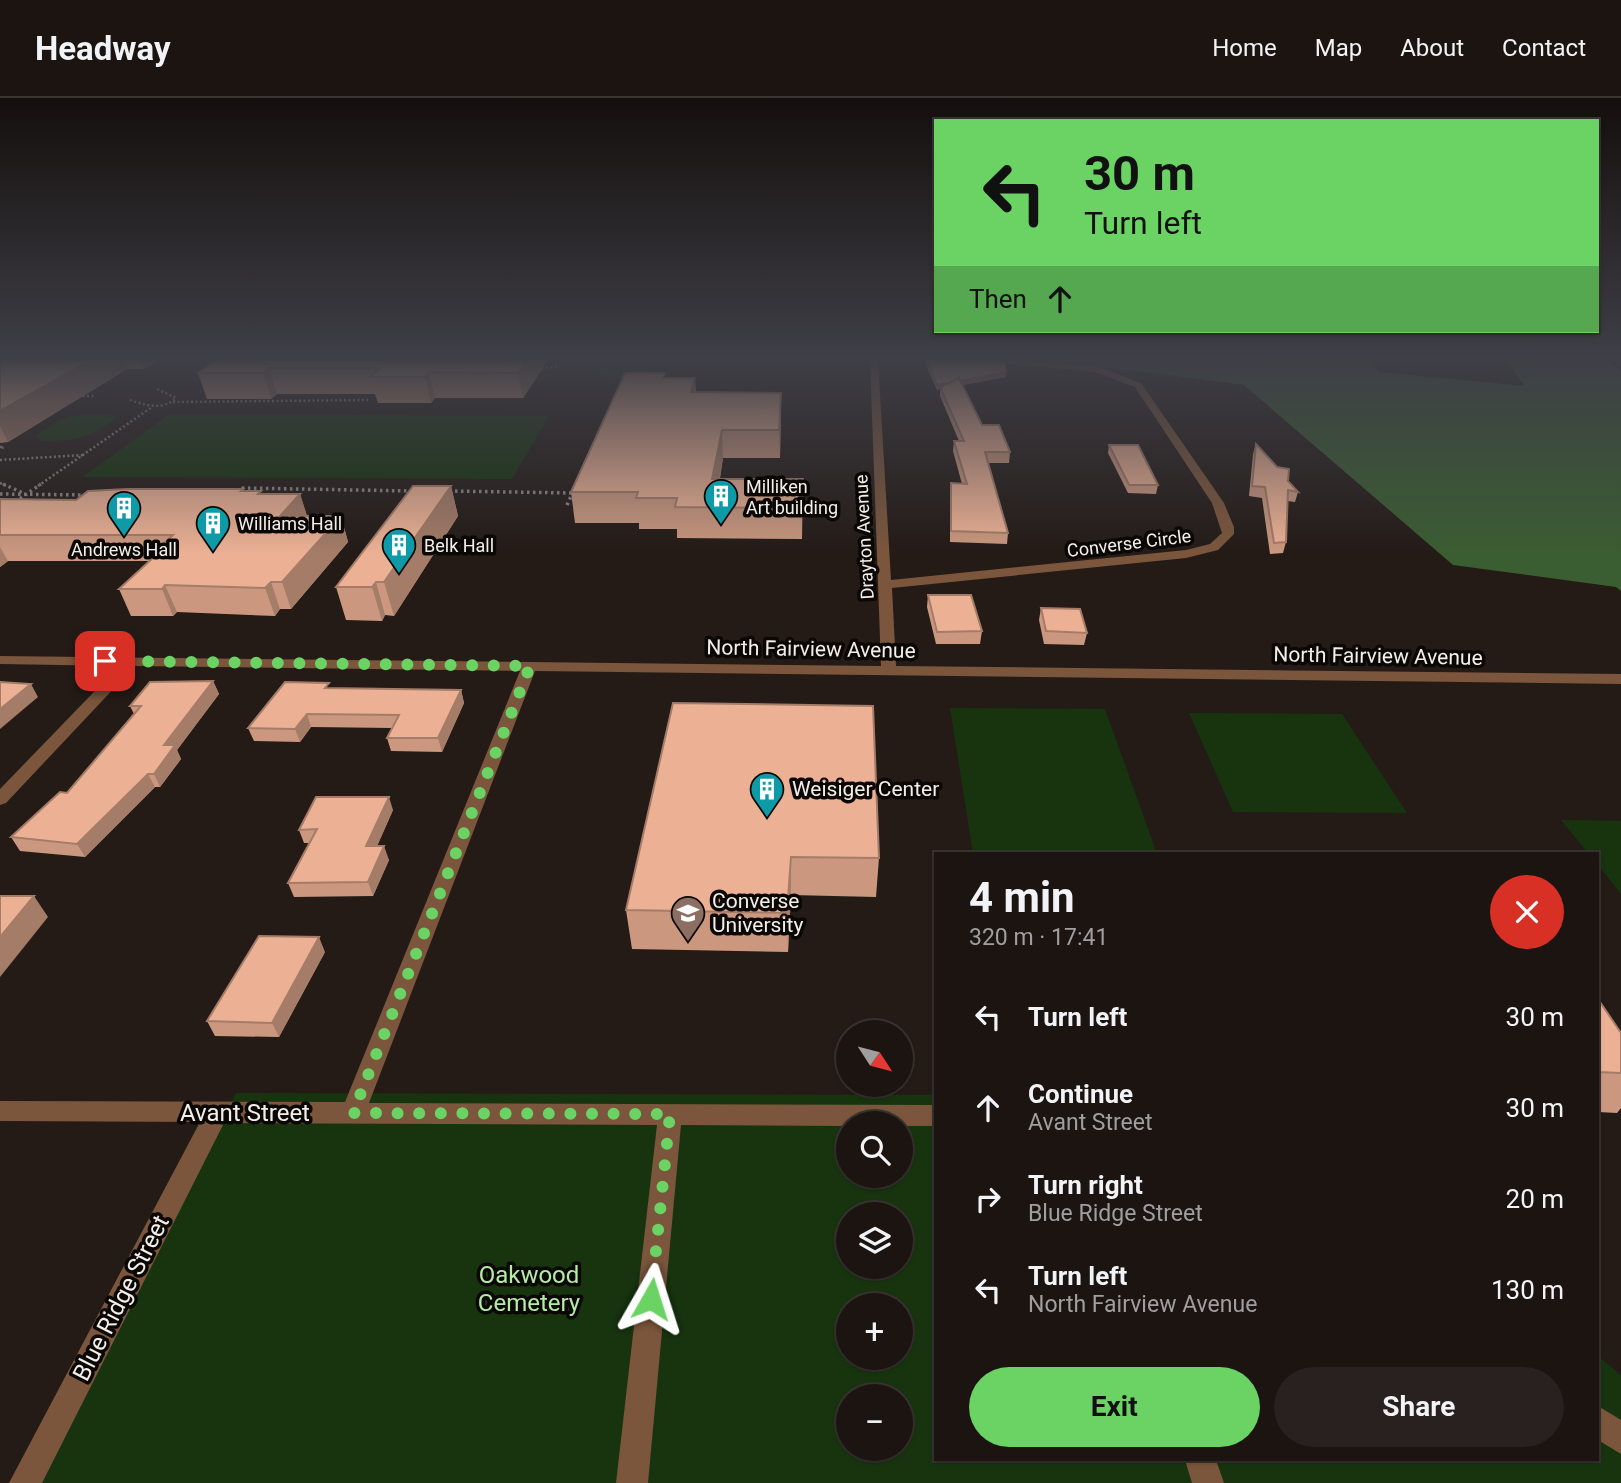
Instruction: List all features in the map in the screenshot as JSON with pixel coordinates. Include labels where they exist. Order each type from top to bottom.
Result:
[{"type":"street","name":"Drayton Avenue","points":[[877,425],[888,671]]},
{"type":"street","name":"Converse Circle","points":[[883,585],[970,579],[1186,554],[1214,547],[1228,534],[1228,527],[1218,503],[1165,425]]},
{"type":"street","name":"North Fairview Avenue","points":[[0,660],[1621,679]]},
{"type":"street","points":[[0,799],[131,662]]},
{"type":"street","points":[[353,1113],[530,666]]},
{"type":"street","name":"Avant Street","points":[[0,1111],[934,1116]]},
{"type":"street","name":"Blue Ridge Street","points":[[25,1483],[217,1114]]},
{"type":"street","points":[[632,1483],[670,1114]]},
{"type":"street","points":[[1599,1422],[1621,1439]]},
{"type":"street","points":[[1201,1461],[1208,1483]]},
{"type":"path","points":[[15,503],[127,425]]},
{"type":"path","points":[[0,460],[83,455]]},
{"type":"path","points":[[567,505],[577,482]]},
{"type":"path","points":[[0,484],[26,495]]},
{"type":"path","points":[[234,496],[243,488],[417,491]]},
{"type":"path","points":[[444,491],[572,493]]},
{"type":"path","points":[[0,494],[87,495]]},
{"type":"green space","points":[[53,425],[106,425],[89,435],[73,439],[40,441],[36,435]]},
{"type":"green space","points":[[155,425],[544,425],[512,479],[82,477]]},
{"type":"green space","points":[[1290,425],[1621,425],[1621,591],[1616,587],[1453,565]]},
{"type":"green space","points":[[950,708],[1105,709],[1156,852],[973,852]]},
{"type":"green space","points":[[1189,713],[1342,714],[1407,813],[1233,812]]},
{"type":"green space","points":[[1561,820],[1621,821],[1621,894],[1599,866],[1599,852],[1587,852]]},
{"type":"green space","name":"Oakwood Cemetery","points":[[236,1093],[836,1095],[836,1097],[934,1095],[934,1461],[1599,1461],[1599,1357],[1621,1375],[1621,1483],[42,1483]]},
{"type":"building","points":[[602,425],[779,425],[779,430],[722,430],[712,479],[803,479],[802,508],[675,507],[677,498],[636,498],[638,492],[571,492]]},
{"type":"building","points":[[957,425],[999,425],[1010,452],[985,452],[1008,533],[951,531],[951,483],[967,484],[954,441],[964,441]]},
{"type":"building","points":[[1256,444],[1277,467],[1289,469],[1288,481],[1298,492],[1288,490],[1286,542],[1274,543],[1265,487],[1252,486]]},
{"type":"building","points":[[1109,445],[1138,445],[1158,485],[1129,485]]},
{"type":"building","points":[[413,486],[451,486],[384,582],[376,582],[372,587],[336,587]]},
{"type":"building","points":[[243,489],[241,491],[261,491],[258,494],[300,494],[280,516],[341,516],[282,582],[271,582],[265,588],[165,585],[162,589],[119,589],[166,546],[161,546],[173,535],[0,535],[0,499],[76,500],[88,491]]},
{"type":"building","points":[[928,595],[971,595],[982,631],[937,632]]},
{"type":"building","points":[[1041,608],[1080,609],[1087,633],[1046,631]]},
{"type":"building","points":[[213,681],[164,745],[175,745],[154,774],[148,774],[77,844],[11,837],[60,792],[67,793],[141,706],[130,706],[150,682]]},
{"type":"building","points":[[0,682],[31,684],[0,709]]},
{"type":"building","points":[[285,682],[329,683],[325,688],[461,690],[438,738],[387,738],[399,715],[307,714],[295,729],[248,728]]},
{"type":"building","name":"Weisiger Center","points":[[673,703],[873,706],[879,858],[791,857],[787,913],[626,910]]},
{"type":"building","points":[[316,797],[389,797],[366,846],[384,846],[368,882],[288,883],[317,829],[299,830]]},
{"type":"building","points":[[0,896],[34,896],[0,937]]},
{"type":"building","points":[[259,936],[319,937],[272,1023],[207,1021]]},
{"type":"building","points":[[1599,1000],[1621,1033],[1621,1073],[1599,1072]]},
{"type":"place","name":"Milliken Art building","points":[[721,526]]},
{"type":"place","name":"Andrews Hall","points":[[124,538]]},
{"type":"place","name":"Williams Hall","points":[[213,553]]},
{"type":"place","name":"Belk Hall","points":[[399,575]]},
{"type":"place","name":"Weisiger Center","points":[[767,819]]},
{"type":"place","name":"Converse University","points":[[688,943]]},
{"type":"route","points":[[105,661],[530,666],[353,1113],[670,1114],[651,1299]]}]
